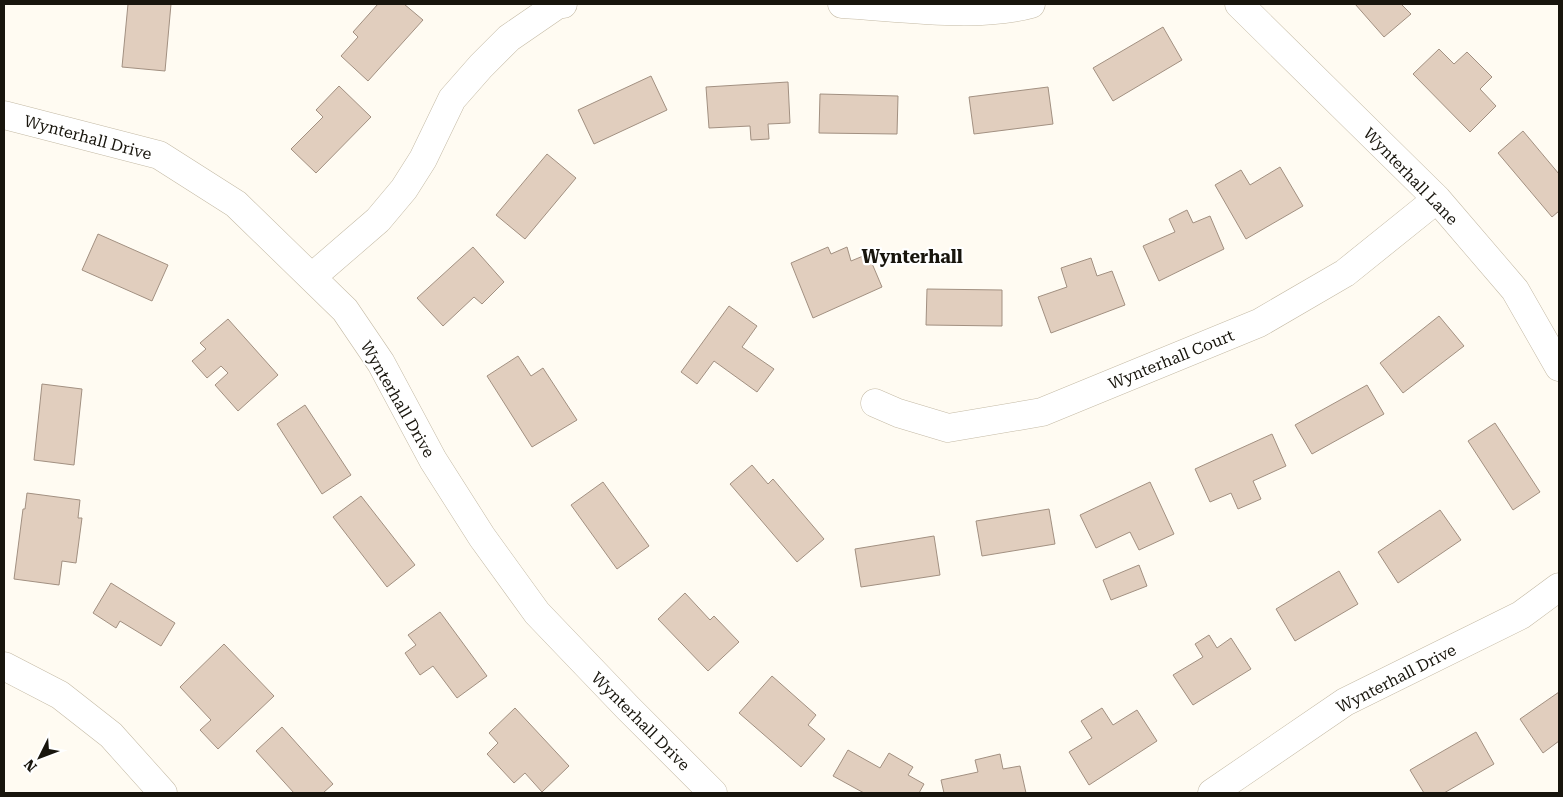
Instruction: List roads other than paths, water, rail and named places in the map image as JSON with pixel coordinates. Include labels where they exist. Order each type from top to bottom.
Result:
[{"type":"street","points":[[312,277],[378,220],[404,189],[423,159],[452,100],[481,66],[509,38],[557,5],[563,4]]},
{"type":"street","points":[[842,4],[959,11],[1015,8],[1031,4]]},
{"type":"street","name":"Wynterhall Lane","points":[[1239,4],[1437,199],[1515,290],[1559,367]]},
{"type":"street","name":"Wynterhall Drive","points":[[4,115],[159,155],[236,204],[345,310],[381,363],[433,460],[482,538],[538,613],[628,708],[713,793]]},
{"type":"street","name":"Wynterhall Court","points":[[875,403],[898,413],[948,428],[1042,412],[1259,323],[1345,273],[1437,199]]},
{"type":"street","name":"Wynterhall Drive","points":[[1212,793],[1345,702],[1521,616],[1559,588]]},
{"type":"street","points":[[4,666],[60,695],[111,735],[163,793]]},
{"type":"district","name":"Wynterhall","points":[[912,257]]}]
